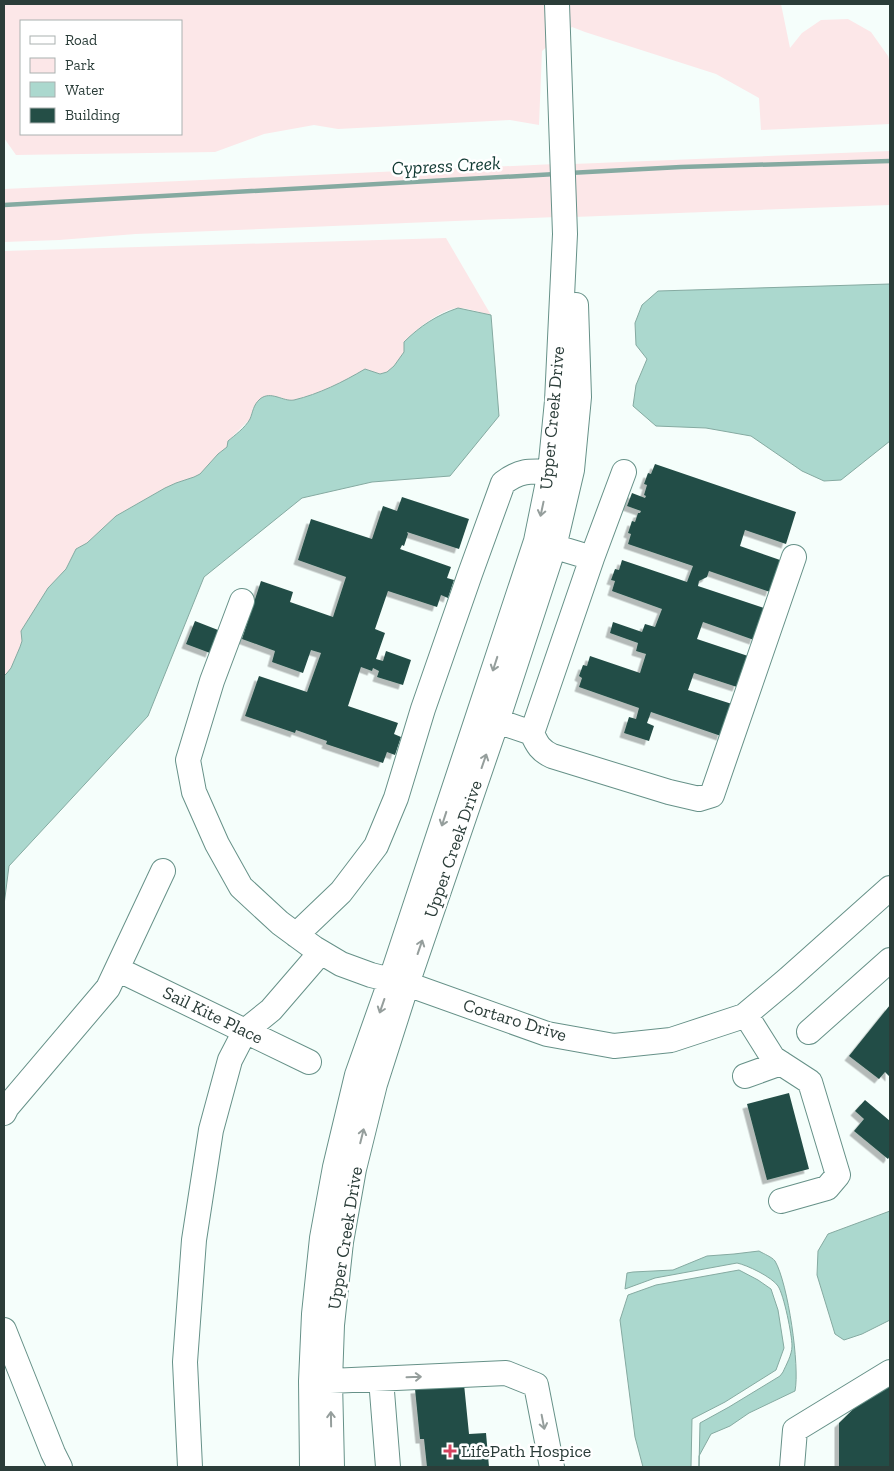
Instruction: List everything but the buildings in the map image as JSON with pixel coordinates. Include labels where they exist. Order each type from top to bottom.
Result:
[{"type":"street","name":"Upper Creek Drive","points":[[312,1467],[311,1381],[314,1314],[322,1238],[334,1167],[357,1075],[399,982],[497,721],[545,544],[557,401],[565,234],[558,4]]},
{"type":"street","name":"Upper Creek Drive","points":[[332,1467],[330,1381],[332,1326],[341,1242],[354,1169],[399,982],[545,544],[572,470],[579,397],[576,302],[565,234]]},
{"type":"street","points":[[296,935],[341,892],[376,846],[396,798],[423,710],[503,483],[514,475],[529,471],[550,472]]},
{"type":"street","points":[[624,472],[592,558],[532,733],[536,744],[543,752],[669,792],[700,799],[712,795],[794,557]]},
{"type":"street","points":[[545,544],[592,558]]},
{"type":"street","name":"Cortaro Drive","points":[[242,601],[212,681],[188,760],[194,792],[217,844],[241,887],[280,923],[341,964],[399,982],[546,1034],[614,1046],[671,1040],[746,1015],[887,898]]},
{"type":"street","points":[[497,721],[532,733]]},
{"type":"street","points":[[4,1113],[7,1107],[108,988],[163,871]]},
{"type":"street","points":[[190,1467],[185,1362],[194,1240],[211,1130],[230,1060],[245,1031],[271,1010],[321,952]]},
{"type":"street","points":[[808,1032],[890,960]]},
{"type":"street","name":"Sail Kite Place","points":[[117,968],[309,1062]]},
{"type":"street","points":[[746,1015],[773,1058],[810,1082],[838,1175],[827,1188],[781,1201]]},
{"type":"street","points":[[745,1076],[782,1064]]},
{"type":"street","points":[[4,1330],[52,1453],[60,1467]]},
{"type":"street","points":[[792,1467],[795,1430],[890,1372]]},
{"type":"street","points":[[330,1381],[506,1373],[536,1385],[552,1467]]},
{"type":"street","points":[[381,1379],[388,1467]]},
{"type":"green space","points":[[4,4],[549,4],[550,44],[542,51],[539,125],[510,120],[338,129],[314,125],[264,134],[215,152],[16,155],[4,138]]},
{"type":"green space","points":[[567,4],[781,4],[790,48],[802,33],[821,20],[848,19],[871,32],[888,56],[890,64],[890,124],[761,130],[759,98],[716,74],[572,27],[568,30]]},
{"type":"green space","points":[[890,151],[890,205],[574,217],[573,164]]},
{"type":"green space","points":[[555,164],[556,217],[136,234],[4,242],[4,189]]},
{"type":"green space","points":[[446,238],[491,315],[464,308],[443,312],[421,326],[404,342],[404,352],[387,372],[380,374],[365,369],[344,382],[294,400],[287,401],[280,397],[260,399],[253,408],[250,419],[228,441],[228,447],[218,454],[200,474],[165,488],[116,516],[87,543],[76,549],[66,569],[48,588],[22,631],[20,647],[11,668],[4,676],[4,251]]},
{"type":"water","points":[[890,284],[890,441],[841,480],[824,481],[802,471],[751,436],[706,428],[656,426],[633,406],[636,385],[647,359],[636,345],[635,323],[642,305],[658,291]]},
{"type":"water","points":[[458,308],[491,315],[499,416],[450,476],[372,482],[302,498],[204,577],[148,716],[9,866],[4,905],[4,676],[11,668],[20,647],[22,641],[21,631],[48,588],[66,569],[76,549],[87,543],[116,516],[165,488],[200,474],[227,447],[228,441],[250,419],[260,399],[273,396],[294,400],[331,387],[365,369],[380,374],[387,372],[404,352],[404,342],[410,336],[436,318]]},
{"type":"water","points":[[890,1211],[890,1320],[862,1334],[844,1340],[835,1334],[817,1275],[818,1251],[828,1234]]},
{"type":"water","points":[[759,1251],[775,1261],[784,1287],[792,1325],[796,1364],[795,1391],[749,1413],[730,1426],[711,1434],[699,1456],[700,1423],[780,1376],[783,1372],[792,1346],[783,1298],[778,1286],[765,1275],[737,1263],[655,1278],[625,1289],[627,1273],[673,1270],[707,1256]]},
{"type":"water","points":[[739,1270],[771,1289],[778,1310],[784,1348],[776,1370],[725,1402],[692,1419],[691,1467],[643,1467],[635,1437],[620,1320],[628,1295],[656,1285]]},
{"type":"waterway","name":"Cypress Creek","points":[[569,173],[681,167],[890,161]]},
{"type":"waterway","name":"Cypress Creek","points":[[4,205],[556,174]]},
{"type":"place","name":"LifePath Hospice","points":[[450,1451]]}]
